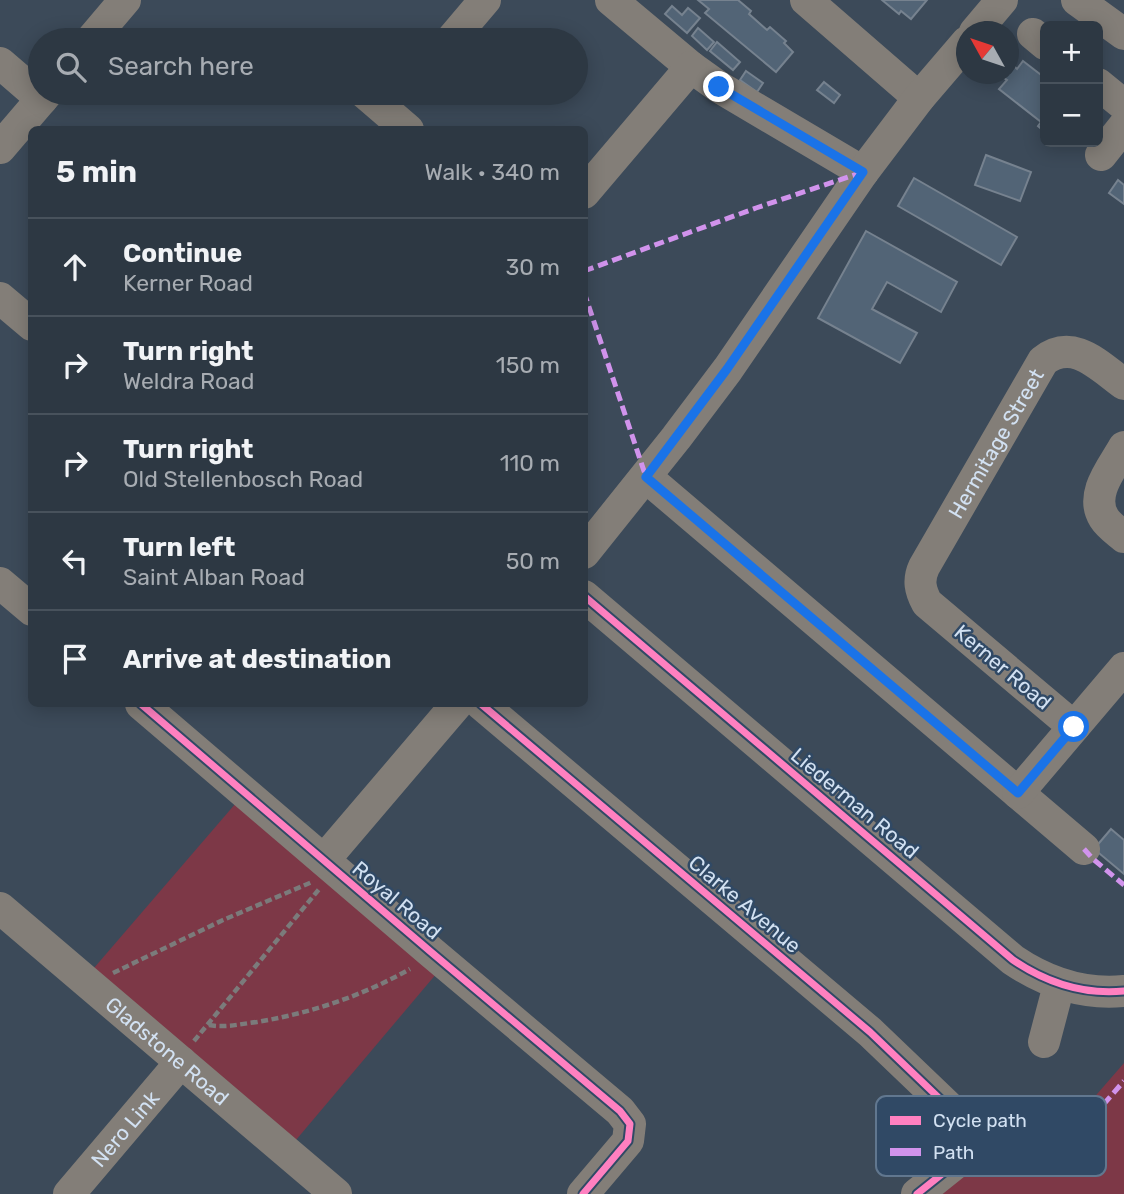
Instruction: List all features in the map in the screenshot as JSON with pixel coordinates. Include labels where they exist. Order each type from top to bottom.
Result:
[{"type":"street","points":[[101,28],[125,0]]},
{"type":"street","points":[[461,28],[485,0]]},
{"type":"street","points":[[611,0],[691,67],[756,110],[863,172]]},
{"type":"street","points":[[806,0],[919,98]]},
{"type":"street","points":[[984,21],[1002,0]]},
{"type":"street","points":[[1077,0],[1124,34]]},
{"type":"street","points":[[588,548],[646,477],[727,369],[863,172],[919,98],[956,55]]},
{"type":"street","points":[[0,63],[28,84]]},
{"type":"street","points":[[588,188],[691,67]]},
{"type":"street","points":[[1103,88],[1124,105]]},
{"type":"street","points":[[0,148],[36,105]]},
{"type":"street","points":[[380,105],[394,116]]},
{"type":"street","points":[[1101,155],[1124,126]]},
{"type":"street","points":[[0,298],[28,322]]},
{"type":"street","name":"Hermitage Street","points":[[933,607],[921,589],[924,566],[1043,361],[1059,352],[1077,353],[1124,384]]},
{"type":"street","points":[[1124,447],[1104,483],[1099,503],[1104,517],[1124,537]]},
{"type":"street","points":[[646,477],[1084,849]]},
{"type":"street","points":[[0,583],[28,607]]},
{"type":"street","name":"Liederman Road","points":[[588,599],[1013,960],[1027,970],[1059,985],[1095,992],[1124,991]]},
{"type":"street","name":"Kerner Road","points":[[933,607],[1074,727]]},
{"type":"street","points":[[1018,793],[1124,668]]},
{"type":"street","name":"Royal Road","points":[[144,707],[328,870],[431,952],[620,1111],[630,1124],[628,1141],[583,1194]]},
{"type":"street","points":[[328,870],[455,707]]},
{"type":"street","name":"Clarke Avenue","points":[[485,707],[870,1032],[937,1096]]},
{"type":"street","name":"Gladstone Road","points":[[0,908],[336,1194]]},
{"type":"street","points":[[1044,1042],[1059,985]]},
{"type":"street","name":"Nero Link","points":[[69,1194],[181,1062]]},
{"type":"street","name":"Clarke Avenue","points":[[917,1194],[940,1176]]},
{"type":"path","points":[[95,989],[108,975],[223,920],[318,879],[328,870]]},
{"type":"path","points":[[181,1062],[191,1045],[328,870]]},
{"type":"path","points":[[208,1025],[222,1027],[275,1019],[333,1004],[383,984],[421,962],[431,952]]},
{"type":"shaded area","points":[[236,803],[437,973],[296,1140],[94,968]]},
{"type":"shaded area","points":[[1124,1063],[1124,1194],[935,1194],[946,1176],[1106,1176],[1106,1096],[1095,1096]]},
{"type":"building","points":[[698,0],[738,0],[767,30],[770,27],[786,41],[784,43],[793,52],[776,72],[705,13],[709,9]]},
{"type":"building","points":[[882,0],[927,0],[911,19],[901,11],[899,14]]},
{"type":"building","points":[[672,6],[682,15],[688,8],[700,18],[687,33],[665,14]]},
{"type":"building","points":[[698,28],[714,42],[707,50],[692,36]]},
{"type":"building","points":[[717,42],[740,62],[733,70],[710,51]]},
{"type":"building","points":[[1023,61],[1040,74],[1040,121],[999,89],[1003,84],[1019,84],[1019,66]]},
{"type":"building","points":[[746,71],[763,83],[757,92],[740,80]]},
{"type":"building","points":[[824,82],[840,95],[834,103],[817,90]]},
{"type":"building","points":[[986,155],[1031,172],[1020,201],[975,185]]},
{"type":"building","points":[[914,178],[1017,237],[1001,265],[898,206]]},
{"type":"building","points":[[1118,180],[1124,185],[1124,204],[1109,193]]},
{"type":"building","points":[[866,231],[957,282],[941,312],[887,282],[872,309],[917,333],[900,363],[818,318]]},
{"type":"building","points":[[1111,829],[1124,840],[1124,874],[1094,849]]},
{"type":"marked path","points":[[588,270],[863,172]]},
{"type":"marked path","points":[[588,304],[646,477]]},
{"type":"marked path","points":[[1084,849],[1124,885]]},
{"type":"marked path","points":[[1106,1101],[1124,1081]]},
{"type":"cycle path","points":[[588,599],[1013,960],[1066,986],[1094,991],[1124,991]]},
{"type":"cycle path","points":[[145,707],[620,1111],[630,1124],[628,1141],[583,1194]]},
{"type":"cycle path","points":[[485,707],[870,1032],[937,1096]]},
{"type":"cycle path","points":[[917,1194],[940,1176]]},
{"type":"route","points":[[719,87],[863,172],[727,369],[646,477],[1018,793],[1074,727]]}]
